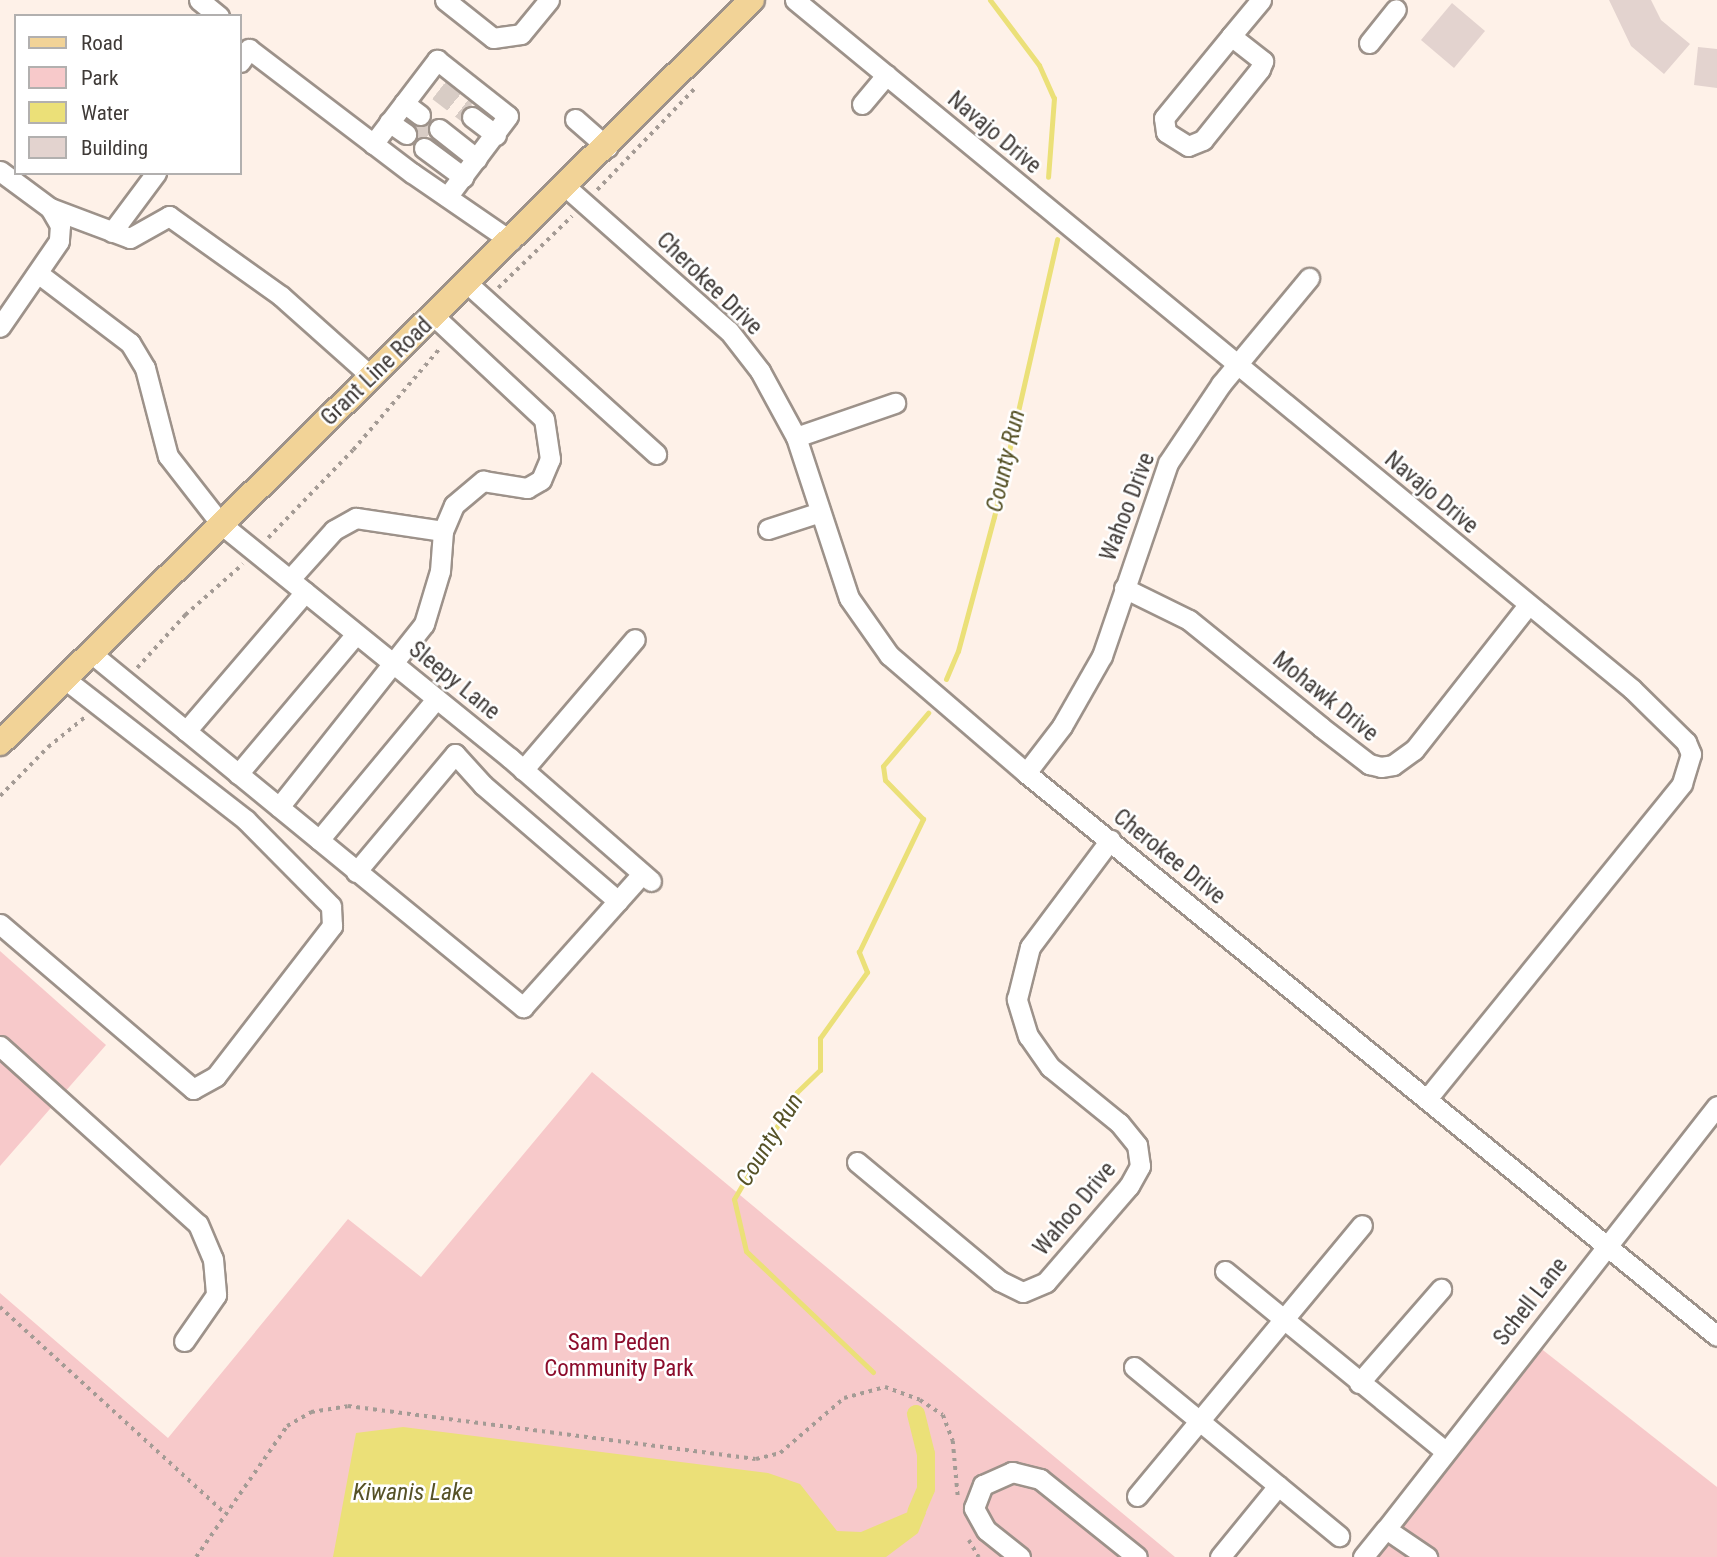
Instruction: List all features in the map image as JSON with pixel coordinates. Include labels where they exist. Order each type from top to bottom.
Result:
[{"type":"main road","name":"Grant Line Road","points":[[0,743],[607,147],[752,0]]},
{"type":"street","points":[[199,0],[216,14]]},
{"type":"street","points":[[445,0],[493,38],[521,34],[549,0]]},
{"type":"street","name":"Navajo Drive","points":[[795,0],[1677,729],[1691,754],[1689,771],[1428,1098]]},
{"type":"street","points":[[1231,36],[1263,61],[1260,69],[1203,140],[1188,146],[1166,132],[1164,118],[1231,36],[1261,0]]},
{"type":"street","points":[[1369,43],[1395,3]]},
{"type":"street","points":[[243,49],[510,241]]},
{"type":"street","points":[[373,144],[405,119],[426,74],[436,60],[508,116],[447,197]]},
{"type":"street","points":[[426,74],[442,86]]},
{"type":"street","points":[[862,104],[886,75]]},
{"type":"street","points":[[476,112],[500,129]]},
{"type":"street","points":[[575,119],[607,147]]},
{"type":"street","points":[[432,139],[470,168]]},
{"type":"street","points":[[0,171],[50,208],[130,238],[169,216],[281,296],[372,377]]},
{"type":"street","points":[[112,232],[155,175]]},
{"type":"street","name":"Cherokee Drive","points":[[566,187],[729,331],[760,371],[796,437],[840,576],[873,636],[907,672],[1026,773],[1717,1336]]},
{"type":"street","points":[[0,327],[39,274],[59,241],[60,225],[50,208]]},
{"type":"street","name":"Sleepy Lane","points":[[39,274],[130,343],[145,368],[168,456],[222,524],[523,770],[646,877],[618,901]]},
{"type":"street","name":"Wahoo Drive","points":[[1026,773],[1082,694],[1102,656],[1168,463],[1191,424],[1309,278]]},
{"type":"street","points":[[467,284],[656,454]]},
{"type":"street","points":[[279,807],[395,665],[424,624],[440,571],[443,531],[454,505],[483,481],[527,488],[541,480],[550,459],[544,419],[434,316]]},
{"type":"street","points":[[796,437],[894,403]]},
{"type":"street","points":[[768,529],[820,512]]},
{"type":"street","points":[[290,579],[334,530],[356,518],[443,531]]},
{"type":"street","name":"Mohawk Drive","points":[[1124,588],[1189,620],[1369,764],[1381,767],[1393,765],[1414,750],[1528,605]]},
{"type":"street","points":[[186,731],[306,592]]},
{"type":"street","points":[[239,774],[356,634]]},
{"type":"street","points":[[523,770],[635,639]]},
{"type":"street","points":[[91,653],[356,873],[523,1007],[618,901],[483,785],[456,754],[356,873]]},
{"type":"street","points":[[0,924],[193,1089],[216,1076],[332,926],[331,906],[246,820],[65,679]]},
{"type":"street","points":[[318,841],[436,699]]},
{"type":"street","name":"Wahoo Drive","points":[[857,1162],[1000,1281],[1023,1292],[1046,1282],[1129,1186],[1140,1166],[1137,1145],[1119,1123],[1050,1068],[1028,1036],[1017,999],[1030,947],[1110,840]]},
{"type":"street","points":[[0,1046],[198,1224],[214,1259],[216,1295],[184,1341]]},
{"type":"street","name":"Schell Lane","points":[[1363,1557],[1717,1106]]},
{"type":"street","points":[[1138,1496],[1362,1225]]},
{"type":"street","points":[[1225,1270],[1282,1321],[1445,1451]]},
{"type":"street","points":[[1359,1383],[1441,1289]]},
{"type":"street","points":[[1134,1367],[1198,1423],[1339,1536]]},
{"type":"street","points":[[1020,1557],[986,1530],[974,1508],[983,1485],[1012,1472],[1040,1479],[1137,1557]]},
{"type":"street","points":[[1220,1557],[1278,1486]]},
{"type":"street","points":[[1386,1529],[1427,1557]]},
{"type":"path","points":[[600,186],[703,80]]},
{"type":"path","points":[[485,300],[574,214]]},
{"type":"path","points":[[125,681],[185,615],[255,551],[353,450],[452,334]]},
{"type":"path","points":[[0,796],[48,747],[99,707]]},
{"type":"path","points":[[0,1307],[225,1513]]},
{"type":"path","points":[[196,1557],[286,1426],[311,1412],[348,1406],[755,1459],[780,1453],[844,1398],[885,1387],[920,1400],[943,1415],[953,1441],[958,1509]]},
{"type":"path","points":[[965,1532],[979,1557]]},
{"type":"green space","points":[[0,951],[106,1045],[0,1166]]},
{"type":"green space","name":"Sam Peden Community Park","points":[[592,1072],[1175,1557],[0,1557],[0,1293],[168,1438],[348,1219],[421,1277]]},
{"type":"green space","points":[[1539,1347],[1717,1487],[1717,1557],[1374,1557]]},
{"type":"water","name":"Kiwanis Lake","points":[[403,1427],[768,1473],[800,1484],[837,1531],[861,1532],[908,1512],[926,1513],[918,1533],[886,1557],[333,1557],[356,1433]]},
{"type":"building","points":[[1609,0],[1651,0],[1661,20],[1690,44],[1664,74],[1631,46]]},
{"type":"building","points":[[1452,3],[1485,31],[1454,68],[1421,40]]},
{"type":"building","points":[[1698,47],[1717,49],[1717,88],[1694,85]]},
{"type":"waterway","name":"County Run","points":[[990,0],[1039,65],[1054,98],[1048,177]]},
{"type":"waterway","name":"County Run","points":[[946,679],[958,651],[994,517],[1057,239]]},
{"type":"waterway","name":"County Run","points":[[873,1372],[746,1251],[734,1199],[797,1092],[820,1070],[820,1038],[867,972],[859,952],[923,819],[885,780],[883,766],[928,713]]},
{"type":"waterway","name":"County Run","points":[[916,1414],[926,1454],[926,1489],[916,1512]]},
{"type":"tunnel","points":[[447,80],[474,101]]},
{"type":"tunnel","points":[[438,91],[472,117]]},
{"type":"tunnel","points":[[412,125],[431,139]]}]
